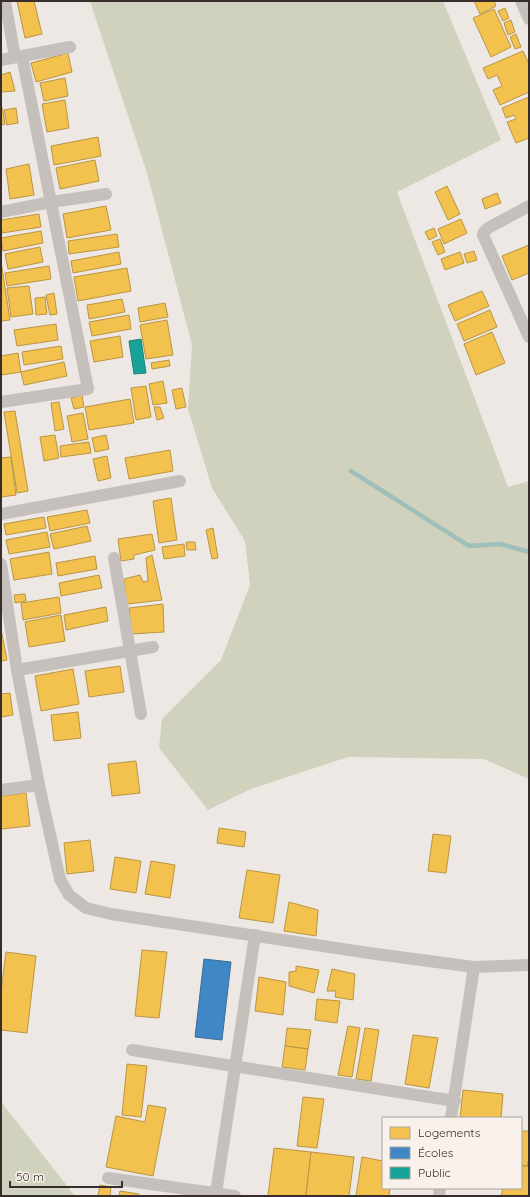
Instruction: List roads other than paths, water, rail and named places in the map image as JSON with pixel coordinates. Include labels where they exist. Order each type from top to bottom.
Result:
[{"type":"street","points":[[1,402],[88,389],[51,202],[5,1]]},
{"type":"street","points":[[521,1],[529,19]]},
{"type":"street","points":[[1,60],[70,47]]},
{"type":"street","points":[[1,212],[51,202],[106,194]]},
{"type":"street","points":[[529,206],[488,228],[484,232],[483,236],[529,337]]},
{"type":"street","points":[[1,514],[180,481]]},
{"type":"street","points":[[114,558],[141,714]]},
{"type":"street","points":[[1,565],[17,670],[39,785],[60,879],[69,895],[86,908],[111,914],[369,953],[474,967],[529,966]]},
{"type":"street","points":[[17,670],[153,647]]},
{"type":"street","points":[[1,790],[39,785]]},
{"type":"street","points":[[216,1193],[255,935]]},
{"type":"street","points":[[451,1117],[455,1101],[474,967]]},
{"type":"street","points":[[132,1050],[455,1101]]},
{"type":"street","points":[[108,1178],[235,1196]]},
{"type":"waterway","points":[[351,471],[469,546],[500,544],[529,552]]}]
